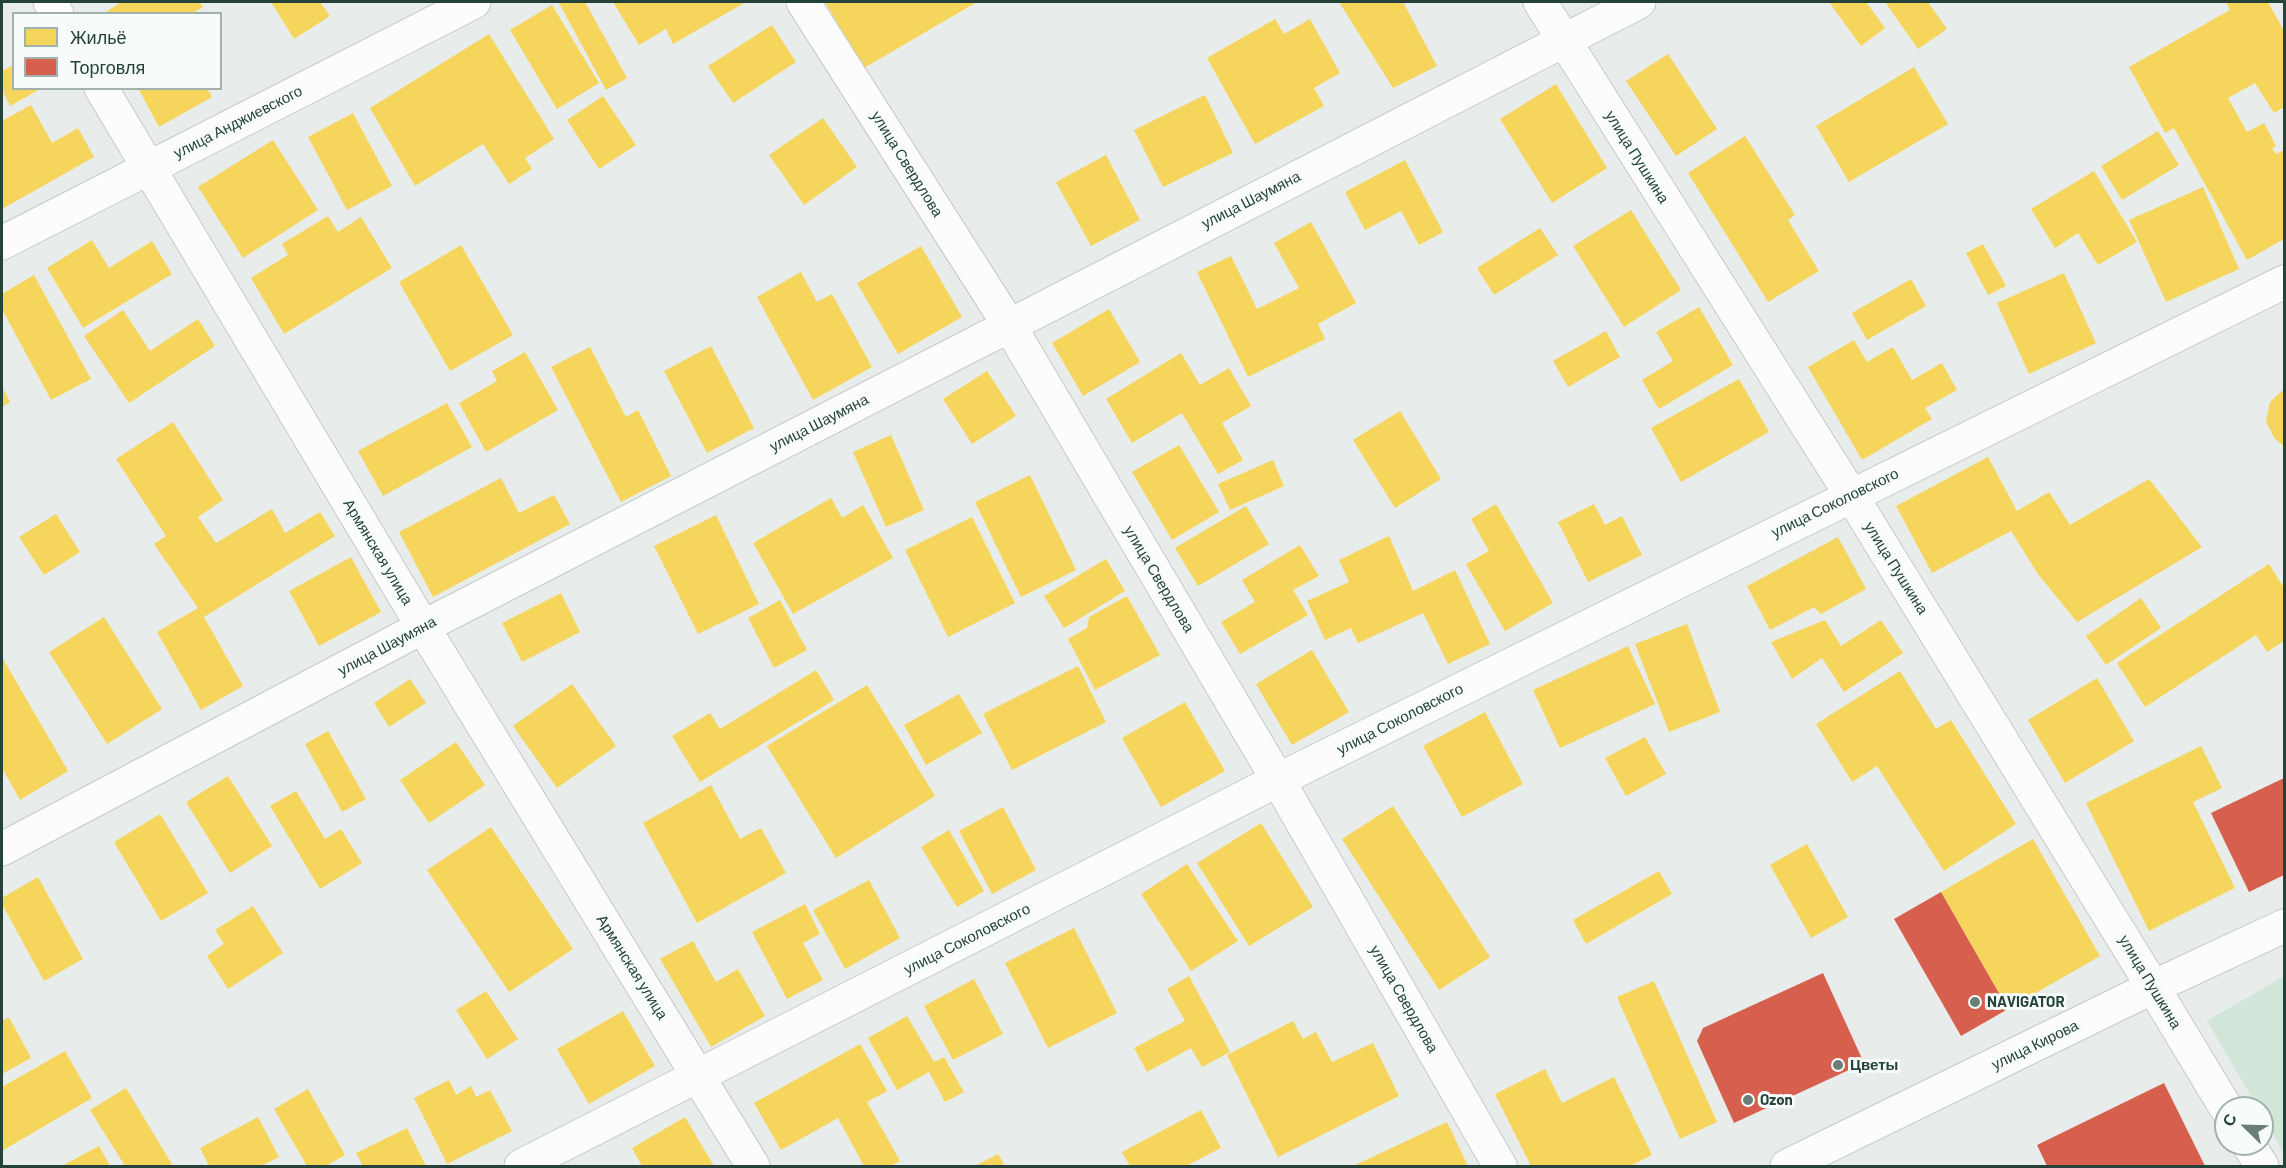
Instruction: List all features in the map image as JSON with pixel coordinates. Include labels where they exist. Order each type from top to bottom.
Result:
[{"type":"street","name":"улица Анджиевского","points":[[2,243],[474,2]]},
{"type":"street","name":"улица Свердлова","points":[[804,2],[1009,325],[1278,780],[1500,1167]]},
{"type":"street","name":"улица Пушкина","points":[[1540,2],[1851,495],[2219,1096]]},
{"type":"street","name":"улица Шаумяна","points":[[2,849],[423,627],[1639,2]]},
{"type":"street","name":"Армянская улица","points":[[102,90],[423,627],[753,1167]]},
{"type":"street","name":"улица Соколовского","points":[[521,1167],[1278,780],[2284,282]]},
{"type":"street","name":"улица Кирова","points":[[1787,1167],[2153,987],[2284,926]]},
{"type":"green space","points":[[2284,976],[2284,1153],[2274,1136],[2274,1096],[2251,1096],[2207,1021]]},
{"type":"building: Жильё","points":[[121,2],[200,2],[203,7],[194,12],[106,12]]},
{"type":"building: Жильё","points":[[271,2],[320,2],[330,16],[294,39]]},
{"type":"building: Жильё","points":[[585,2],[627,78],[606,90],[559,3]]},
{"type":"building: Жильё","points":[[613,2],[746,2],[673,44],[666,29],[639,45]]},
{"type":"building: Жильё","points":[[825,2],[977,2],[864,68]]},
{"type":"building: Жильё","points":[[1339,2],[1403,2],[1437,66],[1393,88]]},
{"type":"building: Жильё","points":[[1829,2],[1866,2],[1885,28],[1861,46]]},
{"type":"building: Жильё","points":[[1885,2],[1928,2],[1947,29],[1918,49]]},
{"type":"building: Жильё","points":[[2226,2],[2268,2],[2284,31],[2284,107],[2274,113],[2255,83],[2228,98],[2247,132],[2264,123],[2276,146],[2272,148],[2276,154],[2284,150],[2284,239],[2247,260],[2174,128],[2165,133],[2129,67],[2230,10]]},
{"type":"building: Жильё","points":[[552,5],[599,83],[557,109],[510,30]]},
{"type":"building: Жильё","points":[[1275,19],[1284,34],[1310,19],[1340,73],[1314,88],[1324,106],[1255,144],[1207,58]]},
{"type":"building: Жильё","points":[[772,25],[796,62],[733,103],[708,66]]},
{"type":"building: Жильё","points":[[489,34],[554,139],[525,158],[532,169],[509,184],[483,144],[415,186],[370,108]]},
{"type":"building: Жильё","points":[[1668,54],[1717,129],[1676,156],[1626,81]]},
{"type":"building: Жильё","points":[[12,66],[12,90],[38,90],[10,106],[2,90],[2,71]]},
{"type":"building: Жильё","points":[[1914,67],[1948,124],[1849,182],[1816,126]]},
{"type":"building: Жильё","points":[[1556,84],[1607,168],[1552,203],[1500,119]]},
{"type":"building: Жильё","points":[[139,90],[208,90],[212,97],[159,127]]},
{"type":"building: Жильё","points":[[1205,95],[1233,153],[1163,187],[1134,130]]},
{"type":"building: Жильё","points":[[603,96],[636,145],[599,169],[567,120]]},
{"type":"building: Жильё","points":[[31,105],[52,143],[78,128],[94,157],[2,209],[2,121]]},
{"type":"building: Жильё","points":[[353,113],[392,186],[347,210],[308,137]]},
{"type":"building: Жильё","points":[[823,118],[857,167],[804,205],[769,155]]},
{"type":"building: Жильё","points":[[2158,131],[2179,165],[2122,200],[2101,166]]},
{"type":"building: Жильё","points":[[1745,136],[1795,215],[1788,220],[1819,271],[1768,302],[1688,173]]},
{"type":"building: Жильё","points":[[273,140],[318,210],[243,258],[198,187]]},
{"type":"building: Жильё","points":[[1106,155],[1140,220],[1091,246],[1056,182]]},
{"type":"building: Жильё","points":[[1405,160],[1443,232],[1419,245],[1401,211],[1365,230],[1345,192]]},
{"type":"building: Жильё","points":[[2094,171],[2137,242],[2098,265],[2078,233],[2055,248],[2031,209]]},
{"type":"building: Жильё","points":[[2203,187],[2239,269],[2166,302],[2129,220]]},
{"type":"building: Жильё","points":[[1631,210],[1681,290],[1624,327],[1573,246]]},
{"type":"building: Жильё","points":[[328,216],[338,232],[361,217],[392,268],[284,334],[251,278],[288,255],[282,244]]},
{"type":"building: Жильё","points":[[1311,222],[1356,303],[1318,324],[1325,339],[1248,377],[1197,272],[1231,256],[1257,309],[1299,288],[1274,243]]},
{"type":"building: Жильё","points":[[1540,228],[1558,255],[1494,295],[1477,268]]},
{"type":"building: Жильё","points":[[92,240],[109,268],[152,241],[172,274],[83,328],[47,268]]},
{"type":"building: Жильё","points":[[1983,244],[2006,286],[1988,295],[1966,253]]},
{"type":"building: Жильё","points":[[461,245],[513,335],[450,371],[399,282]]},
{"type":"building: Жильё","points":[[921,246],[962,317],[898,354],[857,283]]},
{"type":"building: Жильё","points":[[801,272],[817,302],[832,294],[872,367],[813,400],[757,297]]},
{"type":"building: Жильё","points":[[2064,273],[2096,343],[2029,374],[1997,303]]},
{"type":"building: Жильё","points":[[34,275],[91,379],[51,400],[2,309],[2,294]]},
{"type":"building: Жильё","points":[[1911,279],[1926,306],[1867,340],[1852,313]]},
{"type":"building: Жильё","points":[[1699,307],[1733,365],[1659,409],[1642,380],[1673,361],[1656,332]]},
{"type":"building: Жильё","points":[[1109,309],[1140,362],[1083,396],[1052,343]]},
{"type":"building: Жильё","points":[[123,310],[150,351],[198,319],[215,346],[129,403],[84,336]]},
{"type":"building: Жильё","points":[[1606,331],[1620,357],[1568,387],[1553,361]]},
{"type":"building: Жильё","points":[[1854,340],[1867,362],[1893,347],[1912,380],[1942,363],[1957,390],[1925,408],[1932,419],[1862,460],[1808,367]]},
{"type":"building: Жильё","points":[[711,346],[754,428],[707,453],[664,371]]},
{"type":"building: Жильё","points":[[590,347],[626,417],[638,410],[671,476],[621,502],[551,367]]},
{"type":"building: Жильё","points":[[525,352],[558,410],[486,452],[459,403],[497,381],[492,371]]},
{"type":"building: Жильё","points":[[1181,353],[1200,385],[1229,368],[1251,406],[1222,423],[1243,460],[1218,474],[1182,413],[1132,443],[1106,399]]},
{"type":"building: Жильё","points":[[987,371],[1016,416],[972,444],[943,399]]},
{"type":"building: Жильё","points":[[1739,379],[1769,432],[1681,482],[1651,428]]},
{"type":"building: Жильё","points":[[2,386],[10,402],[2,407]]},
{"type":"building: Жильё","points":[[2284,389],[2284,446],[2275,439],[2266,422],[2270,402]]},
{"type":"building: Жильё","points":[[447,403],[472,447],[383,496],[358,451]]},
{"type":"building: Жильё","points":[[1400,411],[1441,479],[1395,508],[1353,440]]},
{"type":"building: Жильё","points":[[173,422],[223,500],[198,517],[216,543],[272,509],[285,533],[320,512],[335,536],[204,617],[243,686],[201,710],[157,632],[198,608],[154,544],[166,536],[116,459]]},
{"type":"building: Жильё","points":[[891,435],[924,510],[886,527],[853,452]]},
{"type":"building: Жильё","points":[[1179,445],[1219,512],[1172,540],[1132,472]]},
{"type":"building: Жильё","points":[[1988,457],[2017,511],[2049,492],[2070,525],[2149,479],[2202,547],[2077,622],[2038,574],[2011,531],[1932,573],[1896,506]]},
{"type":"building: Жильё","points":[[1273,460],[1284,486],[1230,510],[1218,484]]},
{"type":"building: Жильё","points":[[1030,475],[1076,570],[1021,597],[975,502]]},
{"type":"building: Жильё","points":[[501,478],[519,513],[554,495],[570,524],[433,597],[399,532]]},
{"type":"building: Жильё","points":[[831,498],[842,518],[863,505],[893,558],[793,614],[753,543]]},
{"type":"building: Жильё","points":[[1496,504],[1553,603],[1505,631],[1466,564],[1489,551],[1471,519]]},
{"type":"building: Жильё","points":[[1594,504],[1605,525],[1622,516],[1642,555],[1588,582],[1558,522]]},
{"type":"building: Жильё","points":[[1246,506],[1269,544],[1198,586],[1175,548]]},
{"type":"building: Жильё","points":[[56,514],[80,552],[44,575],[19,537]]},
{"type":"building: Жильё","points":[[716,515],[759,604],[698,634],[654,546]]},
{"type":"building: Жильё","points":[[972,517],[1015,603],[948,637],[905,550]]},
{"type":"building: Жильё","points":[[1389,536],[1413,591],[1455,570],[1490,644],[1448,664],[1423,613],[1358,643],[1351,628],[1325,640],[1307,601],[1349,582],[1339,560]]},
{"type":"building: Жильё","points":[[1838,537],[1866,589],[1821,614],[1814,607],[1770,630],[1747,586]]},
{"type":"building: Жильё","points":[[1300,545],[1319,576],[1293,590],[1308,615],[1240,654],[1221,622],[1255,602],[1242,580]]},
{"type":"building: Жильё","points":[[351,557],[381,612],[319,646],[289,591]]},
{"type":"building: Жильё","points":[[1106,559],[1125,591],[1064,628],[1044,596]]},
{"type":"building: Жильё","points":[[2269,564],[2284,588],[2284,641],[2267,652],[2256,635],[2145,707],[2117,663]]},
{"type":"building: Жильё","points":[[561,593],[580,632],[522,662],[502,623]]},
{"type":"building: Жильё","points":[[1127,596],[1160,655],[1095,690],[1068,639],[1087,628],[1089,617]]},
{"type":"building: Жильё","points":[[2141,598],[2161,628],[2106,665],[2086,636]]},
{"type":"building: Жильё","points":[[780,600],[807,650],[774,668],[748,618]]},
{"type":"building: Жильё","points":[[104,617],[162,709],[107,744],[49,652]]},
{"type":"building: Жильё","points":[[1825,620],[1841,646],[1881,620],[1903,653],[1844,692],[1822,658],[1792,679],[1771,642]]},
{"type":"building: Жильё","points":[[1687,624],[1720,712],[1669,732],[1635,644]]},
{"type":"building: Жильё","points":[[1628,646],[1655,704],[1560,748],[1533,690]]},
{"type":"building: Жильё","points":[[1312,650],[1349,712],[1292,745],[1256,684]]},
{"type":"building: Жильё","points":[[2,657],[68,771],[20,800],[2,768]]},
{"type":"building: Жильё","points":[[1078,666],[1106,722],[1012,770],[983,714]]},
{"type":"building: Жильё","points":[[816,670],[834,700],[700,782],[672,736],[710,713],[720,729]]},
{"type":"building: Жильё","points":[[1900,671],[1936,729],[1951,720],[2016,824],[1944,871],[1877,766],[1852,782],[1816,724]]},
{"type":"building: Жильё","points":[[2097,678],[2134,741],[2065,783],[2028,720]]},
{"type":"building: Жильё","points":[[410,679],[426,703],[389,727],[374,703]]},
{"type":"building: Жильё","points":[[572,684],[616,746],[557,788],[513,726]]},
{"type":"building: Жильё","points":[[867,685],[935,796],[836,858],[767,746]]},
{"type":"building: Жильё","points":[[959,694],[982,733],[926,765],[904,725]]},
{"type":"building: Жильё","points":[[1185,702],[1225,771],[1161,807],[1122,738]]},
{"type":"building: Жильё","points":[[1485,712],[1523,784],[1462,817],[1423,746]]},
{"type":"building: Жильё","points":[[328,731],[366,799],[342,812],[305,744]]},
{"type":"building: Жильё","points":[[1645,737],[1666,774],[1626,796],[1605,758]]},
{"type":"building: Жильё","points":[[456,742],[485,785],[429,823],[400,780]]},
{"type":"building: Жильё","points":[[2201,746],[2222,788],[2193,802],[2235,888],[2149,931],[2086,803]]},
{"type":"building: Жильё","points":[[228,776],[272,846],[230,873],[186,802]]},
{"type":"building: Жильё","points":[[711,785],[740,839],[761,828],[786,873],[697,923],[643,823]]},
{"type":"building: Жильё","points":[[296,791],[325,839],[341,829],[362,863],[320,889],[270,806]]},
{"type":"building: Жильё","points":[[1393,806],[1490,957],[1439,990],[1342,839]]},
{"type":"building: Жильё","points":[[1003,807],[1036,870],[992,894],[959,831]]},
{"type":"building: Жильё","points":[[160,814],[208,893],[161,921],[114,842]]},
{"type":"building: Жильё","points":[[1261,823],[1313,907],[1249,946],[1197,863]]},
{"type":"building: Жильё","points":[[491,827],[573,949],[509,992],[427,870]]},
{"type":"building: Жильё","points":[[949,830],[984,891],[957,907],[921,847]]},
{"type":"building: Жильё","points":[[2033,839],[2100,956],[2008,1009],[1941,892]]},
{"type":"building: Жильё","points":[[1807,844],[1848,917],[1811,938],[1770,865]]},
{"type":"building: Жильё","points":[[1187,864],[1238,941],[1191,971],[1141,894]]},
{"type":"building: Жильё","points":[[1659,871],[1672,894],[1586,944],[1573,920]]},
{"type":"building: Жильё","points":[[38,877],[83,959],[44,981],[2,904],[2,898]]},
{"type":"building: Жильё","points":[[869,880],[900,938],[845,969],[813,910]]},
{"type":"building: Жильё","points":[[805,904],[820,934],[803,943],[823,980],[787,999],[752,932]]},
{"type":"building: Жильё","points":[[253,906],[283,953],[228,989],[207,956],[224,944],[215,930]]},
{"type":"building: Жильё","points":[[1074,928],[1117,1013],[1048,1048],[1005,963]]},
{"type":"building: Жильё","points":[[693,941],[716,982],[738,969],[765,1016],[711,1047],[660,959]]},
{"type":"building: Жильё","points":[[1189,976],[1230,1052],[1202,1067],[1191,1048],[1147,1072],[1134,1048],[1185,1021],[1167,989]]},
{"type":"building: Жильё","points":[[974,979],[1003,1034],[953,1060],[924,1006]]},
{"type":"building: Жильё","points":[[1654,981],[1717,1122],[1680,1139],[1617,997]]},
{"type":"building: Жильё","points":[[486,991],[518,1039],[487,1059],[456,1010]]},
{"type":"building: Жильё","points":[[623,1011],[655,1066],[589,1104],[557,1049]]},
{"type":"building: Жильё","points":[[907,1016],[934,1062],[944,1057],[964,1092],[945,1102],[929,1072],[897,1090],[868,1038]]},
{"type":"building: Жильё","points":[[9,1017],[31,1058],[2,1074],[2,1021]]},
{"type":"building: Жильё","points":[[1293,1021],[1303,1039],[1316,1032],[1332,1062],[1373,1043],[1399,1096],[1278,1157],[1227,1055]]},
{"type":"building: Жильё","points":[[860,1044],[887,1091],[867,1102],[900,1161],[890,1166],[864,1166],[838,1118],[781,1150],[754,1103]]},
{"type":"building: Жильё","points":[[65,1051],[92,1098],[2,1151],[2,1087]]},
{"type":"building: Жильё","points":[[1545,1069],[1562,1103],[1614,1077],[1652,1155],[1630,1166],[1531,1166],[1495,1094]]},
{"type":"building: Жильё","points":[[449,1080],[456,1095],[471,1086],[476,1097],[490,1090],[512,1131],[447,1164],[414,1098]]},
{"type":"building: Жильё","points":[[126,1088],[173,1166],[125,1166],[90,1110]]},
{"type":"building: Жильё","points":[[308,1089],[345,1155],[326,1166],[307,1166],[274,1109]]},
{"type":"building: Жильё","points":[[1201,1110],[1221,1148],[1186,1166],[1130,1166],[1122,1152]]},
{"type":"building: Жильё","points":[[258,1117],[279,1157],[261,1166],[209,1166],[200,1148]]},
{"type":"building: Жильё","points":[[685,1117],[714,1166],[642,1166],[632,1148]]},
{"type":"building: Жильё","points":[[1447,1122],[1468,1166],[1353,1166]]},
{"type":"building: Жильё","points":[[407,1128],[426,1166],[363,1166],[356,1153]]},
{"type":"building: Жильё","points":[[99,1146],[110,1166],[62,1166]]},
{"type":"building: Жильё","points":[[998,1154],[1005,1166],[975,1166]]},
{"type":"building: Торговля","points":[[2284,778],[2284,875],[2249,892],[2211,813]]},
{"type":"building: Торговля","points":[[1941,892],[2008,1009],[1961,1036],[1894,919]]},
{"type":"building: Торговля","points":[[1823,973],[1864,1063],[1734,1123],[1697,1041],[1703,1028]]},
{"type":"building: Торговля","points":[[2164,1083],[2205,1166],[2047,1166],[2037,1145]]},
{"type":"place","name":"NAVIGATOR","points":[[1975,1002]]},
{"type":"place","name":"Цветы","points":[[1838,1065]]},
{"type":"place","name":"Ozon","points":[[1748,1100]]}]
